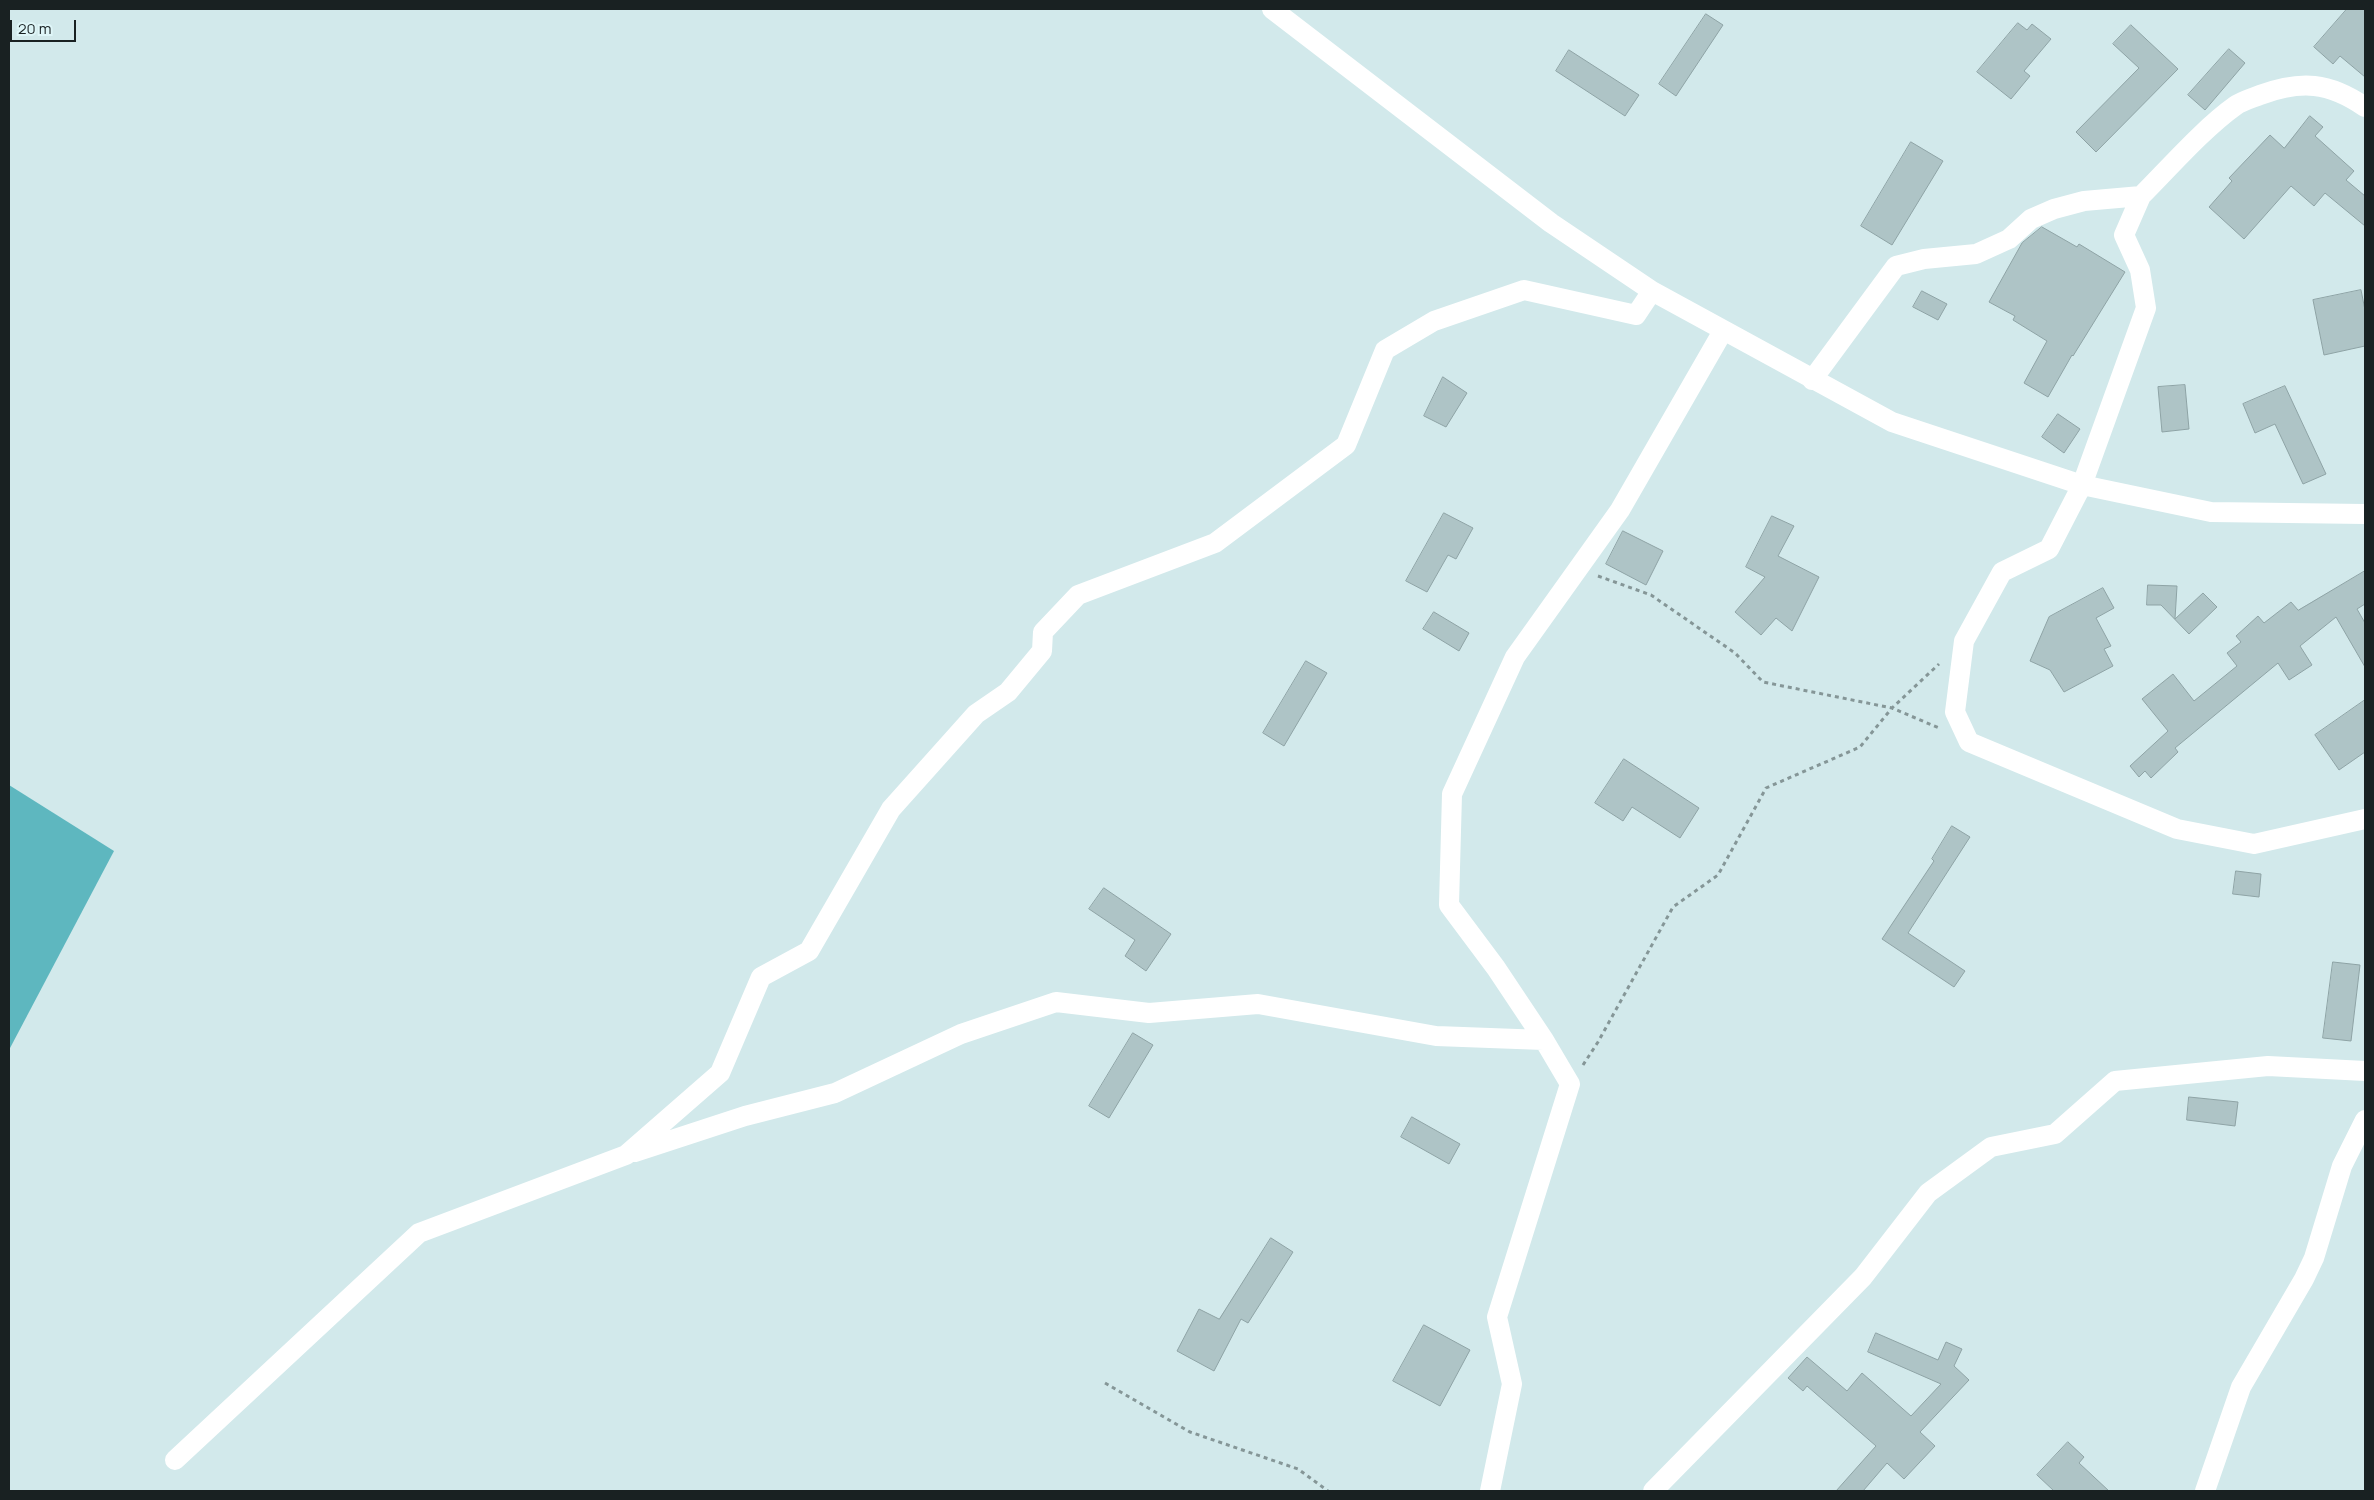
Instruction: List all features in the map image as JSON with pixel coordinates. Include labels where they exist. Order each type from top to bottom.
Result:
[{"type":"street","points":[[1272,9],[1551,223],[1652,292],[1892,422],[2082,485],[2211,512],[2365,514]]},
{"type":"street","points":[[2365,107],[2351,97],[2309,84],[2275,90],[2236,105],[2141,196],[2124,235],[2140,270],[2146,308],[2082,485],[2049,549],[2002,572],[1964,641],[1955,712],[1969,742],[2177,829],[2254,844],[2365,819]]},
{"type":"street","points":[[1812,380],[1896,266],[1924,259],[1976,254],[2009,238],[2031,219],[2054,208],[2084,201],[2141,196]]},
{"type":"street","points":[[626,1155],[720,1074],[760,977],[809,951],[891,809],[976,714],[1008,692],[1042,651],[1043,632],[1078,595],[1215,543],[1346,445],[1385,350],[1434,321],[1524,290],[1636,316],[1652,292]]},
{"type":"street","points":[[1490,1491],[1512,1384],[1497,1317],[1570,1084],[1544,1040],[1496,968],[1449,905],[1452,794],[1515,657],[1620,510],[1723,330]]},
{"type":"street","points":[[176,1460],[419,1233],[626,1155],[745,1116],[835,1093],[961,1034],[1056,1002],[1149,1013],[1258,1004],[1436,1036],[1544,1040]]},
{"type":"street","points":[[1653,1491],[1863,1277],[1928,1193],[1991,1147],[2055,1134],[2115,1082],[2268,1066],[2365,1071]]},
{"type":"street","points":[[2204,1491],[2242,1387],[2304,1279],[2314,1258],[2342,1166],[2365,1120]]},
{"type":"path","points":[[1578,568],[1651,595],[1735,653],[1763,682],[1892,708],[1969,742]]},
{"type":"path","points":[[1570,1084],[1598,1042],[1674,907],[1718,875],[1766,788],[1860,747],[1892,708],[1964,641]]},
{"type":"path","points":[[1105,1383],[1190,1432],[1298,1469],[1328,1491]]},
{"type":"shaded area","points":[[9,785],[114,851],[9,1050]]},
{"type":"building","points":[[2347,9],[2365,9],[2365,77],[2340,56],[2333,64],[2314,47]]},
{"type":"building","points":[[1706,14],[1723,25],[1676,96],[1659,84]]},
{"type":"building","points":[[2018,23],[2027,30],[2032,24],[2051,39],[2024,71],[2030,76],[2011,99],[1977,72]]},
{"type":"building","points":[[2131,25],[2178,69],[2096,152],[2076,132],[2139,68],[2113,44]]},
{"type":"building","points":[[2229,49],[2245,63],[2205,110],[2188,95]]},
{"type":"building","points":[[1569,50],[1639,95],[1625,116],[1556,71]]},
{"type":"building","points":[[2310,116],[2323,127],[2315,136],[2354,171],[2346,180],[2365,196],[2365,226],[2325,193],[2314,206],[2291,186],[2244,239],[2209,207],[2232,181],[2229,178],[2270,135],[2284,148]]},
{"type":"building","points":[[1911,142],[1943,161],[1892,245],[1861,226]]},
{"type":"building","points":[[2042,227],[2077,247],[2079,244],[2125,272],[2072,355],[2048,397],[2024,383],[2047,341],[2013,320],[2015,316],[1989,302],[2022,243]]},
{"type":"building","points":[[2361,290],[2365,310],[2365,346],[2324,355],[2313,300]]},
{"type":"building","points":[[1922,291],[1947,304],[1938,320],[1913,307]]},
{"type":"building","points":[[1443,377],[1467,393],[1446,427],[1424,416]]},
{"type":"building","points":[[2185,385],[2189,429],[2162,432],[2158,387]]},
{"type":"building","points":[[2285,386],[2326,474],[2303,484],[2275,424],[2255,433],[2243,404]]},
{"type":"building","points":[[2058,414],[2080,429],[2064,453],[2042,437]]},
{"type":"building","points":[[1444,513],[1473,528],[1456,559],[1448,555],[1427,592],[1406,581]]},
{"type":"building","points":[[1772,516],[1794,526],[1778,556],[1819,577],[1792,631],[1776,618],[1761,635],[1735,612],[1765,577],[1746,567]]},
{"type":"building","points":[[1623,531],[1663,551],[1646,585],[1606,564]]},
{"type":"building","points":[[2365,571],[2365,604],[2357,609],[2365,623],[2365,667],[2336,617],[2300,646],[2312,665],[2289,680],[2278,663],[2175,748],[2178,752],[2151,778],[2145,771],[2139,777],[2130,766],[2168,731],[2142,699],[2173,674],[2194,701],[2237,666],[2227,653],[2241,642],[2236,636],[2258,616],[2264,623],[2291,602],[2298,610]]},
{"type":"building","points":[[2148,585],[2177,586],[2175,619],[2203,593],[2217,607],[2189,634],[2161,605],[2147,605]]},
{"type":"building","points":[[2103,588],[2114,608],[2096,618],[2111,646],[2104,649],[2113,666],[2064,692],[2050,670],[2030,661],[2049,617]]},
{"type":"building","points":[[1434,612],[1469,633],[1459,651],[1423,629]]},
{"type":"building","points":[[1306,661],[1327,673],[1284,746],[1263,733]]},
{"type":"building","points":[[2365,700],[2365,752],[2339,770],[2315,735]]},
{"type":"building","points":[[1624,759],[1699,808],[1680,838],[1632,807],[1623,821],[1595,803]]},
{"type":"building","points":[[1952,826],[1970,837],[1908,933],[1965,971],[1954,987],[1882,939],[1934,861],[1932,859]]},
{"type":"building","points":[[2236,871],[2261,874],[2259,897],[2233,894]]},
{"type":"building","points":[[1104,888],[1171,934],[1146,971],[1125,956],[1135,940],[1089,909]]},
{"type":"building","points":[[2333,962],[2360,965],[2351,1041],[2323,1038]]},
{"type":"building","points":[[1133,1033],[1153,1045],[1109,1118],[1089,1106]]},
{"type":"building","points":[[2189,1097],[2238,1102],[2235,1126],[2187,1120]]},
{"type":"building","points":[[1412,1117],[1460,1144],[1449,1164],[1401,1137]]},
{"type":"building","points":[[1271,1238],[1293,1252],[1248,1323],[1241,1319],[1214,1371],[1177,1351],[1199,1309],[1219,1319]]},
{"type":"building","points":[[1424,1325],[1470,1350],[1440,1406],[1393,1381]]},
{"type":"building","points":[[1876,1333],[1938,1360],[1946,1342],[1962,1349],[1954,1366],[1969,1380],[1920,1432],[1935,1446],[1904,1479],[1887,1463],[1863,1491],[1836,1491],[1876,1446],[1807,1386],[1803,1391],[1788,1378],[1807,1357],[1847,1391],[1862,1373],[1911,1416],[1941,1384],[1868,1352]]},
{"type":"building","points":[[2068,1442],[2084,1457],[2079,1463],[2109,1491],[2054,1491],[2037,1475]]}]
